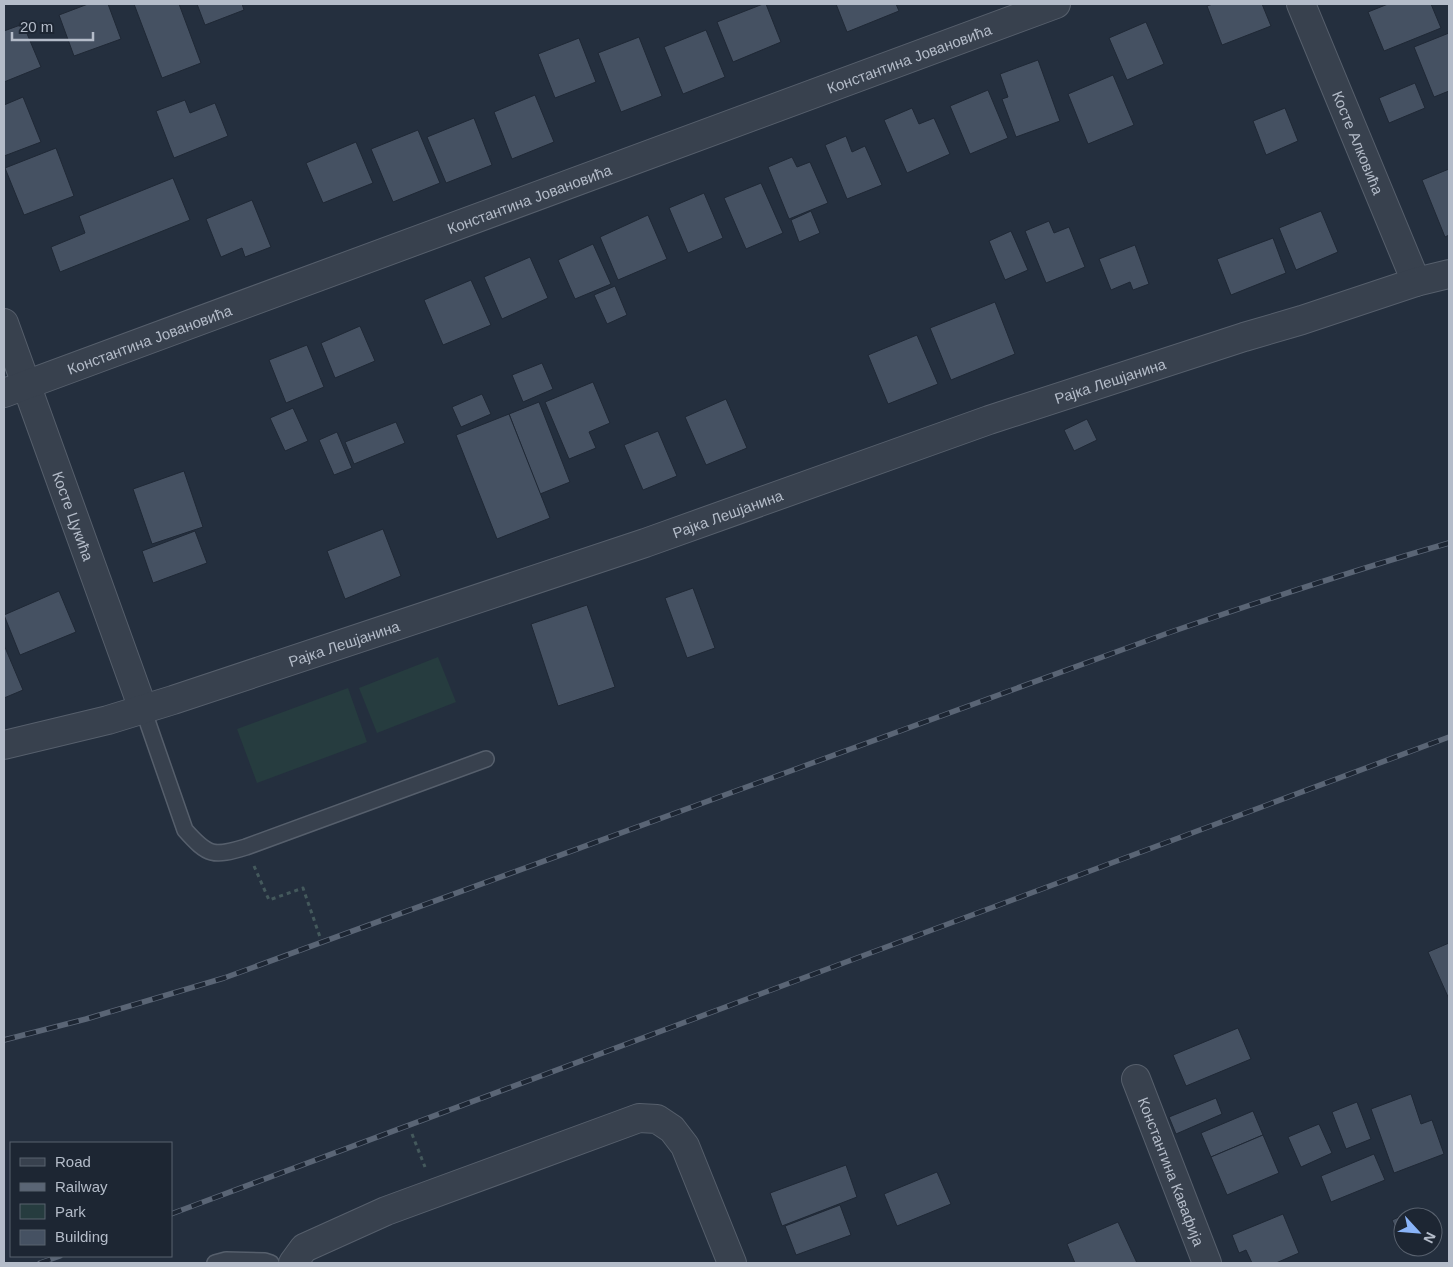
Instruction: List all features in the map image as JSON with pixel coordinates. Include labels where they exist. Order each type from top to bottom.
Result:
[{"type":"street","name":"Константина Јовановића","points":[[15,389],[1056,4]]},
{"type":"street","name":"Косте Алковића","points":[[1301,4],[1416,282]]},
{"type":"street","name":"Рајка Лешјанина","points":[[4,745],[108,720],[143,709],[645,543],[989,420],[1244,336],[1302,320],[1416,282],[1449,274]]},
{"type":"street","name":"Косте Цукића","points":[[4,323],[15,389],[143,709]]},
{"type":"street","name":"Константина Кавафија","points":[[1136,1079],[1208,1263]]},
{"type":"street","points":[[293,1263],[304,1248],[386,1211],[639,1118],[657,1119],[672,1129],[685,1146],[732,1263]]},
{"type":"lane","points":[[143,709],[185,830],[199,846],[211,853],[227,852],[246,847],[486,759]]},
{"type":"lane","points":[[215,1263],[234,1260],[271,1263]]},
{"type":"path","points":[[246,847],[269,900],[303,888],[320,937]]},
{"type":"path","points":[[412,1134],[428,1173]]},
{"type":"green space","points":[[438,657],[456,702],[377,733],[359,688]]},
{"type":"green space","points":[[348,688],[367,742],[257,783],[237,729]]},
{"type":"building","points":[[88,4],[108,4],[121,39],[74,56],[59,15]]},
{"type":"building","points":[[134,4],[179,4],[201,63],[162,78]]},
{"type":"building","points":[[197,4],[242,4],[244,10],[205,25]]},
{"type":"building","points":[[766,4],[781,42],[733,62],[717,22]]},
{"type":"building","points":[[836,4],[896,4],[899,11],[847,32]]},
{"type":"building","points":[[1213,4],[1262,4],[1271,26],[1222,45],[1207,6]]},
{"type":"building","points":[[1388,4],[1431,4],[1441,28],[1384,51],[1368,12]]},
{"type":"building","points":[[1146,22],[1164,64],[1127,80],[1109,38]]},
{"type":"building","points":[[23,24],[41,67],[4,82],[4,31]]},
{"type":"building","points":[[706,30],[725,77],[683,94],[664,47]]},
{"type":"building","points":[[1449,33],[1449,91],[1434,97],[1414,47]]},
{"type":"building","points":[[639,37],[662,96],[621,112],[598,53]]},
{"type":"building","points":[[579,38],[596,82],[555,98],[538,54]]},
{"type":"building","points":[[1038,60],[1060,121],[1016,137],[1002,99],[1008,97],[1000,74]]},
{"type":"building","points":[[1113,75],[1134,125],[1088,144],[1068,94]]},
{"type":"building","points":[[1415,83],[1425,108],[1389,123],[1379,98]]},
{"type":"building","points":[[988,90],[1008,138],[970,154],[950,106]]},
{"type":"building","points":[[535,95],[554,142],[512,159],[494,112]]},
{"type":"building","points":[[23,97],[41,142],[4,156],[4,105]]},
{"type":"building","points":[[185,100],[190,113],[215,103],[228,136],[174,158],[156,111]]},
{"type":"building","points":[[912,108],[919,124],[934,118],[950,154],[907,173],[884,120]]},
{"type":"building","points":[[1285,108],[1298,141],[1266,155],[1253,121]]},
{"type":"building","points":[[474,118],[492,165],[446,183],[427,137]]},
{"type":"building","points":[[418,130],[440,183],[393,202],[371,149]]},
{"type":"building","points":[[846,136],[852,152],[865,146],[882,185],[847,199],[825,145]]},
{"type":"building","points":[[356,142],[373,183],[323,203],[306,163]]},
{"type":"building","points":[[56,148],[74,196],[24,215],[5,168]]},
{"type":"building","points":[[792,157],[797,167],[810,162],[828,203],[789,219],[768,167]]},
{"type":"building","points":[[1449,169],[1449,235],[1445,237],[1422,180]]},
{"type":"building","points":[[173,178],[190,220],[60,272],[51,247],[85,233],[79,216]]},
{"type":"building","points":[[761,183],[783,233],[746,249],[724,198]]},
{"type":"building","points":[[704,193],[723,238],[688,253],[669,208]]},
{"type":"building","points":[[252,200],[271,247],[245,257],[242,248],[221,257],[206,219]]},
{"type":"building","points":[[811,211],[820,233],[799,242],[791,220]]},
{"type":"building","points":[[1321,211],[1338,252],[1296,270],[1279,228]]},
{"type":"building","points":[[648,215],[667,259],[618,280],[600,237]]},
{"type":"building","points":[[1049,221],[1054,233],[1069,227],[1085,267],[1046,283],[1025,231]]},
{"type":"building","points":[[1011,231],[1028,270],[1005,280],[989,241]]},
{"type":"building","points":[[1273,238],[1286,273],[1231,295],[1217,259]]},
{"type":"building","points":[[593,244],[611,284],[575,299],[558,260]]},
{"type":"building","points":[[1135,245],[1149,284],[1133,290],[1130,282],[1111,290],[1099,259]]},
{"type":"building","points":[[530,257],[548,298],[502,319],[484,277]]},
{"type":"building","points":[[471,280],[491,325],[443,345],[424,300]]},
{"type":"building","points":[[615,286],[627,315],[607,324],[594,295]]},
{"type":"building","points":[[995,302],[1015,354],[951,380],[930,328]]},
{"type":"building","points":[[360,326],[375,361],[335,378],[321,343]]},
{"type":"building","points":[[917,335],[938,384],[888,404],[868,355]]},
{"type":"building","points":[[307,345],[324,387],[286,403],[269,360]]},
{"type":"building","points":[[542,363],[553,389],[523,402],[512,375]]},
{"type":"building","points":[[593,382],[610,423],[589,432],[596,448],[569,459],[545,402]]},
{"type":"building","points":[[482,394],[491,414],[461,427],[452,407]]},
{"type":"building","points":[[726,399],[747,448],[706,465],[685,417]]},
{"type":"building","points":[[539,402],[570,482],[540,494],[509,414]]},
{"type":"building","points":[[293,408],[308,441],[285,451],[270,418]]},
{"type":"building","points":[[509,414],[550,518],[497,539],[456,435]]},
{"type":"building","points":[[1087,419],[1097,440],[1074,451],[1064,430]]},
{"type":"building","points":[[396,422],[405,443],[354,464],[345,442]]},
{"type":"building","points":[[658,431],[677,476],[643,490],[624,445]]},
{"type":"building","points":[[337,432],[352,468],[334,475],[319,440]]},
{"type":"building","points":[[184,471],[203,527],[152,544],[133,489]]},
{"type":"building","points":[[383,529],[401,576],[345,599],[327,551]]},
{"type":"building","points":[[195,531],[207,563],[153,583],[142,551]]},
{"type":"building","points":[[693,588],[715,648],[687,658],[665,598]]},
{"type":"building","points":[[59,591],[76,632],[20,655],[4,615]]},
{"type":"building","points":[[587,605],[615,687],[558,706],[531,624]]},
{"type":"building","points":[[4,645],[23,690],[4,698]]},
{"type":"building","points":[[1449,943],[1449,999],[1428,952]]},
{"type":"building","points":[[1238,1028],[1251,1059],[1186,1086],[1173,1055]]},
{"type":"building","points":[[1411,1094],[1421,1124],[1432,1120],[1444,1154],[1394,1173],[1371,1109]]},
{"type":"building","points":[[1216,1098],[1222,1114],[1176,1134],[1169,1117]]},
{"type":"building","points":[[1357,1102],[1371,1139],[1346,1149],[1332,1112]]},
{"type":"building","points":[[1253,1111],[1263,1135],[1211,1157],[1201,1133]]},
{"type":"building","points":[[1319,1124],[1332,1153],[1301,1167],[1288,1137]]},
{"type":"building","points":[[1263,1135],[1279,1173],[1227,1195],[1211,1157]]},
{"type":"building","points":[[1374,1154],[1385,1180],[1331,1202],[1321,1176]]},
{"type":"building","points":[[846,1165],[857,1197],[782,1226],[770,1193]]},
{"type":"building","points":[[937,1172],[951,1204],[897,1226],[884,1194]]},
{"type":"building","points":[[840,1205],[851,1235],[796,1255],[785,1226]]},
{"type":"building","points":[[1283,1214],[1299,1253],[1276,1263],[1252,1263],[1246,1250],[1239,1253],[1232,1235]]},
{"type":"building","points":[[1118,1222],[1137,1263],[1075,1263],[1067,1244]]},
{"type":"railway","points":[[4,1040],[86,1019],[224,978],[1168,633],[1308,586],[1449,543]]},
{"type":"railway","points":[[172,1214],[1449,737]]},
{"type":"railway","points":[[40,1263],[57,1257]]}]
